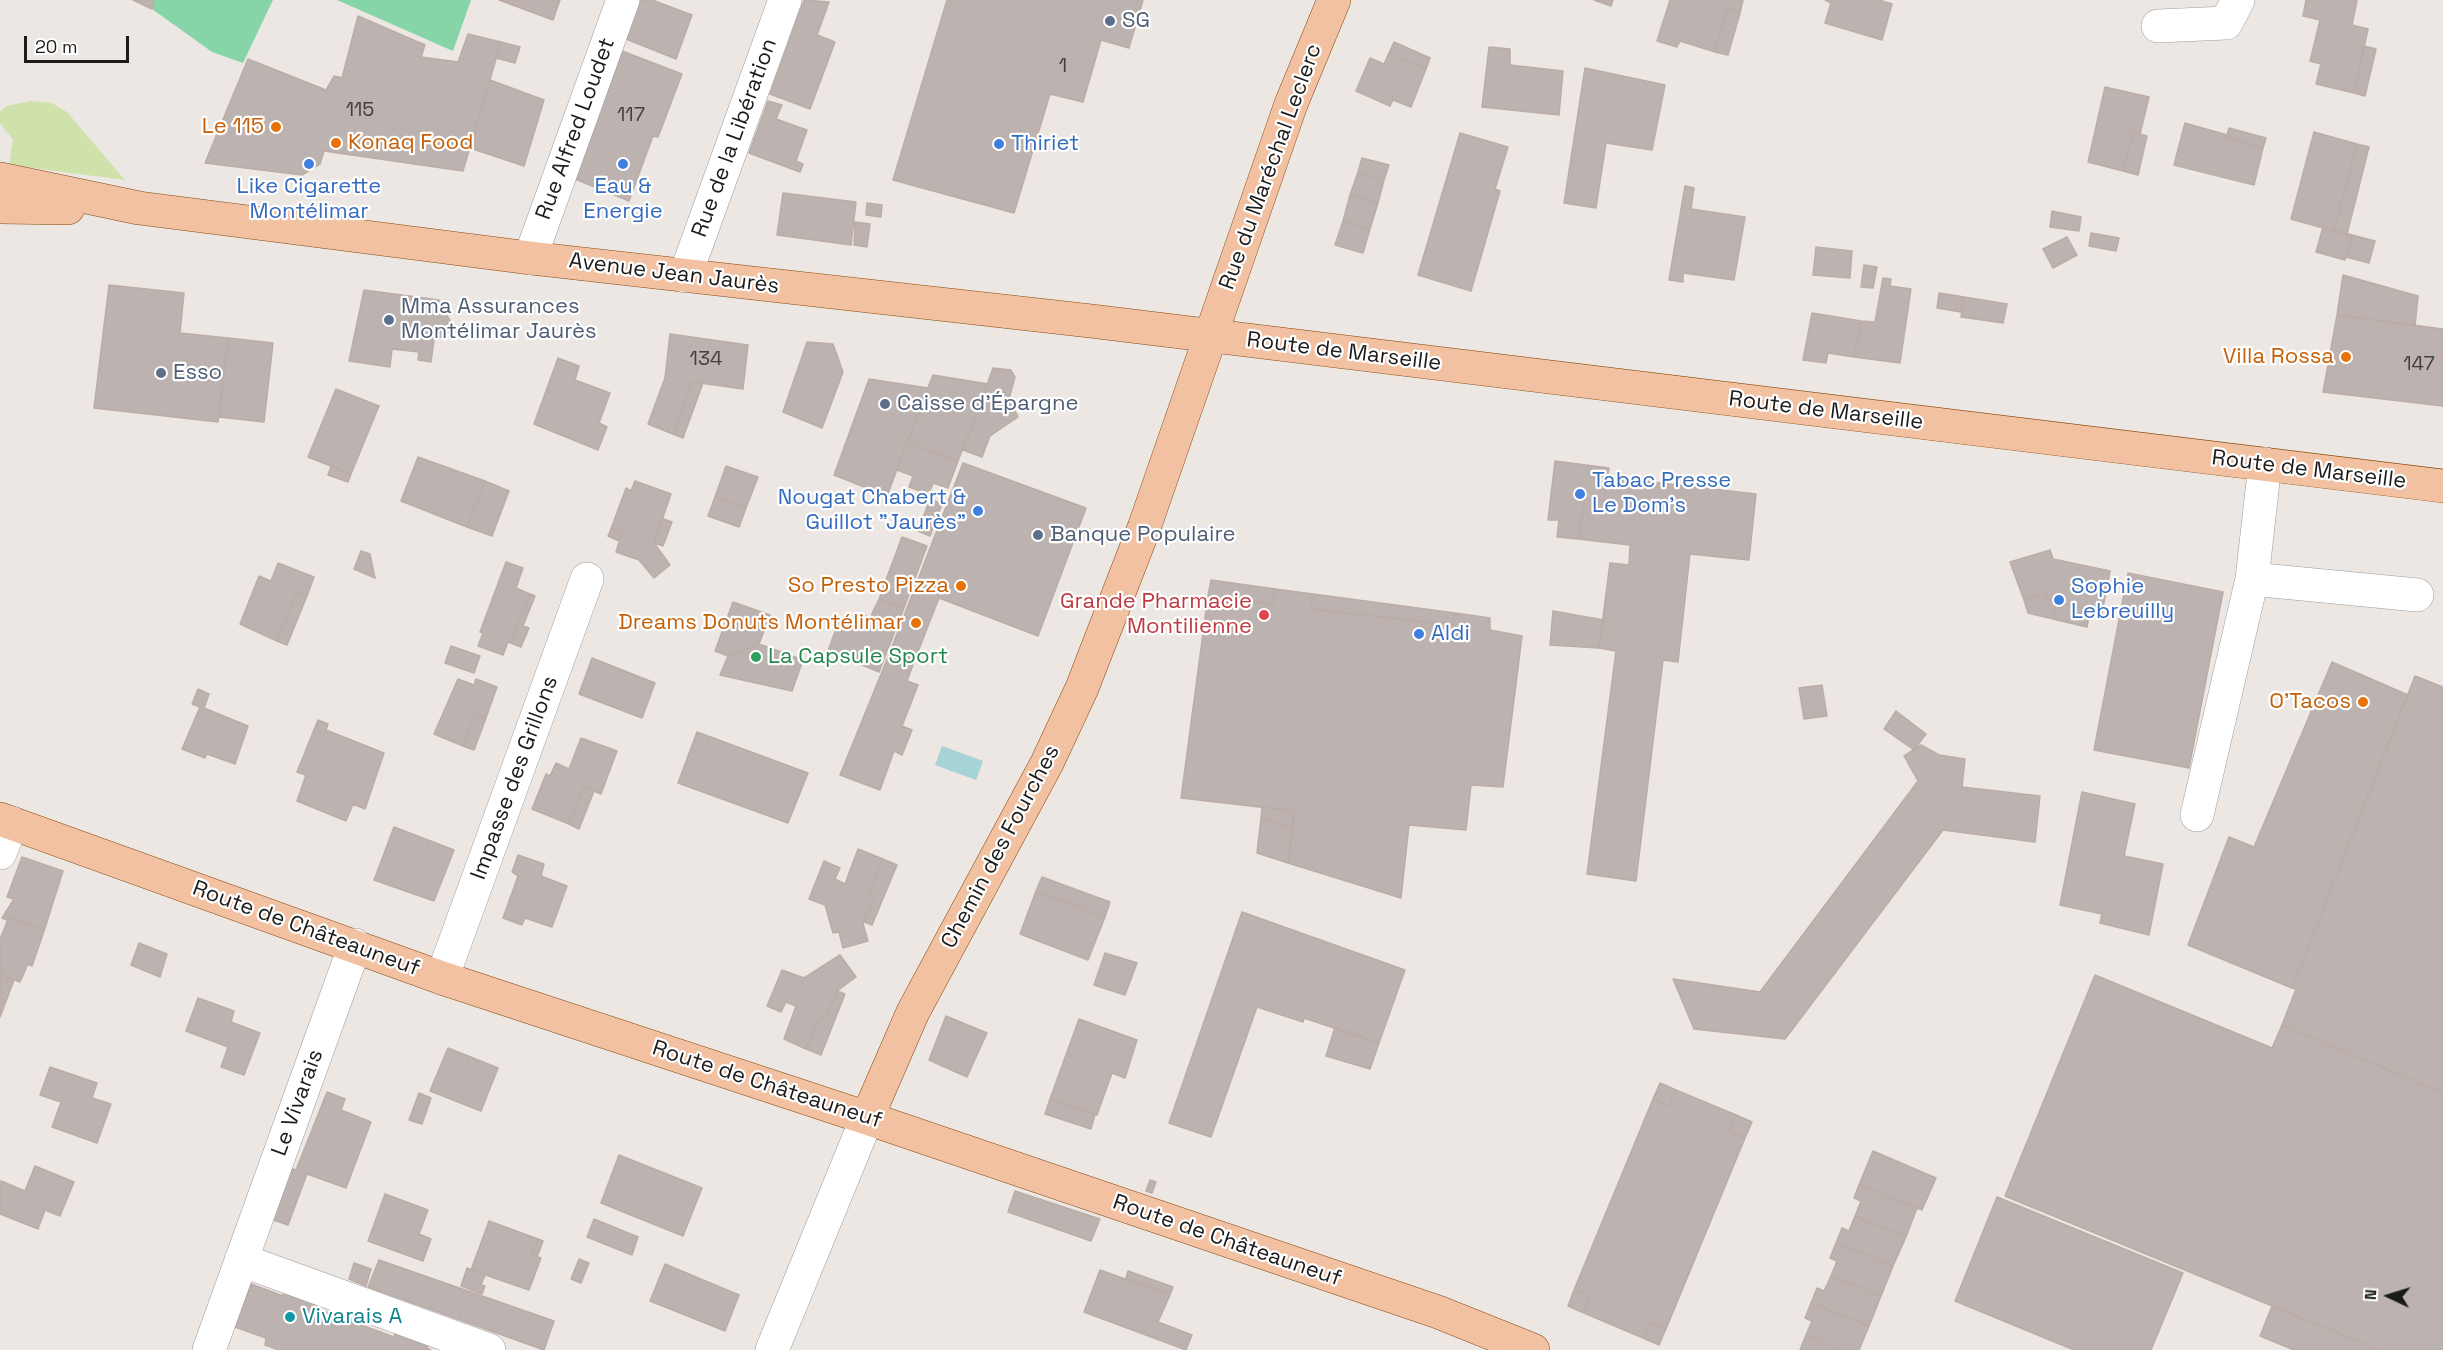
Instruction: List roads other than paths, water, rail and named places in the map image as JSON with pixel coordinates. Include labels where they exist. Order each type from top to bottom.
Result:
[{"type":"main road","name":"Rue du Maréchal Leclerc","points":[[1210,336],[1291,104],[1334,0]]},
{"type":"main road","name":"Avenue Jean Jaurès","points":[[0,179],[139,208],[530,258],[1210,336]]},
{"type":"main road","name":"Avenue Jean Jaurès","points":[[0,207],[139,208]]},
{"type":"main road","name":"Route de Marseille","points":[[1210,336],[2443,486]]},
{"type":"main road","name":"Chemin des Fourches","points":[[867,1118],[913,1012],[1047,764],[1082,688],[1144,528],[1210,336]]},
{"type":"main road","name":"Route de Châteauneuf","points":[[6,821],[442,978],[867,1118],[1438,1312],[1518,1347]]},
{"type":"street","name":"Rue Alfred Loudet","points":[[530,258],[623,0]]},
{"type":"street","name":"Rue de la Libération","points":[[685,276],[785,0]]},
{"type":"street","points":[[2158,26],[2226,23],[2238,0]]},
{"type":"street","points":[[2197,815],[2252,579],[2265,464]]},
{"type":"street","name":"Impasse des Grillons","points":[[442,978],[587,579]]},
{"type":"street","points":[[2252,579],[2417,595]]},
{"type":"street","points":[[0,853],[6,821]]},
{"type":"street","name":"Le Vivarais","points":[[209,1350],[355,945]]},
{"type":"street","name":"Chemin des Fourches","points":[[772,1350],[867,1118]]},
{"type":"street","points":[[241,1260],[489,1350]]},
{"type":"water","points":[[942,746],[983,761],[976,780],[935,765]]},
{"type":"place","name":"SG","points":[[1110,21]]},
{"type":"place","name":"Le 115","points":[[276,127]]},
{"type":"place","name":"Konaq Food","points":[[336,143]]},
{"type":"place","name":"Thiriet","points":[[999,144]]},
{"type":"place","name":"Like Cigarette Montélimar","points":[[309,164]]},
{"type":"place","name":"Eau & Energie","points":[[623,164]]},
{"type":"place","name":"Mma Assurances Montélimar Jaurès","points":[[389,320]]},
{"type":"place","name":"Villa Rossa","points":[[2346,357]]},
{"type":"place","name":"Esso","points":[[161,373]]},
{"type":"place","name":"Caisse d'Épargne","points":[[885,404]]},
{"type":"place","name":"Tabac Presse Le Dom's","points":[[1580,494]]},
{"type":"place","name":"Nougat Chabert & Guillot \"Jaurès\"","points":[[978,511]]},
{"type":"place","name":"Banque Populaire","points":[[1038,535]]},
{"type":"place","name":"So Presto Pizza","points":[[961,586]]},
{"type":"place","name":"Sophie Lebreuilly","points":[[2059,600]]},
{"type":"place","name":"Grande Pharmacie Montilienne","points":[[1264,615]]},
{"type":"place","name":"Dreams Donuts Montélimar","points":[[916,623]]},
{"type":"place","name":"Aldi","points":[[1419,634]]},
{"type":"place","name":"La Capsule Sport","points":[[756,657]]},
{"type":"place","name":"O'Tacos","points":[[2363,702]]},
{"type":"place","name":"Vivarais A","points":[[290,1317]]}]
